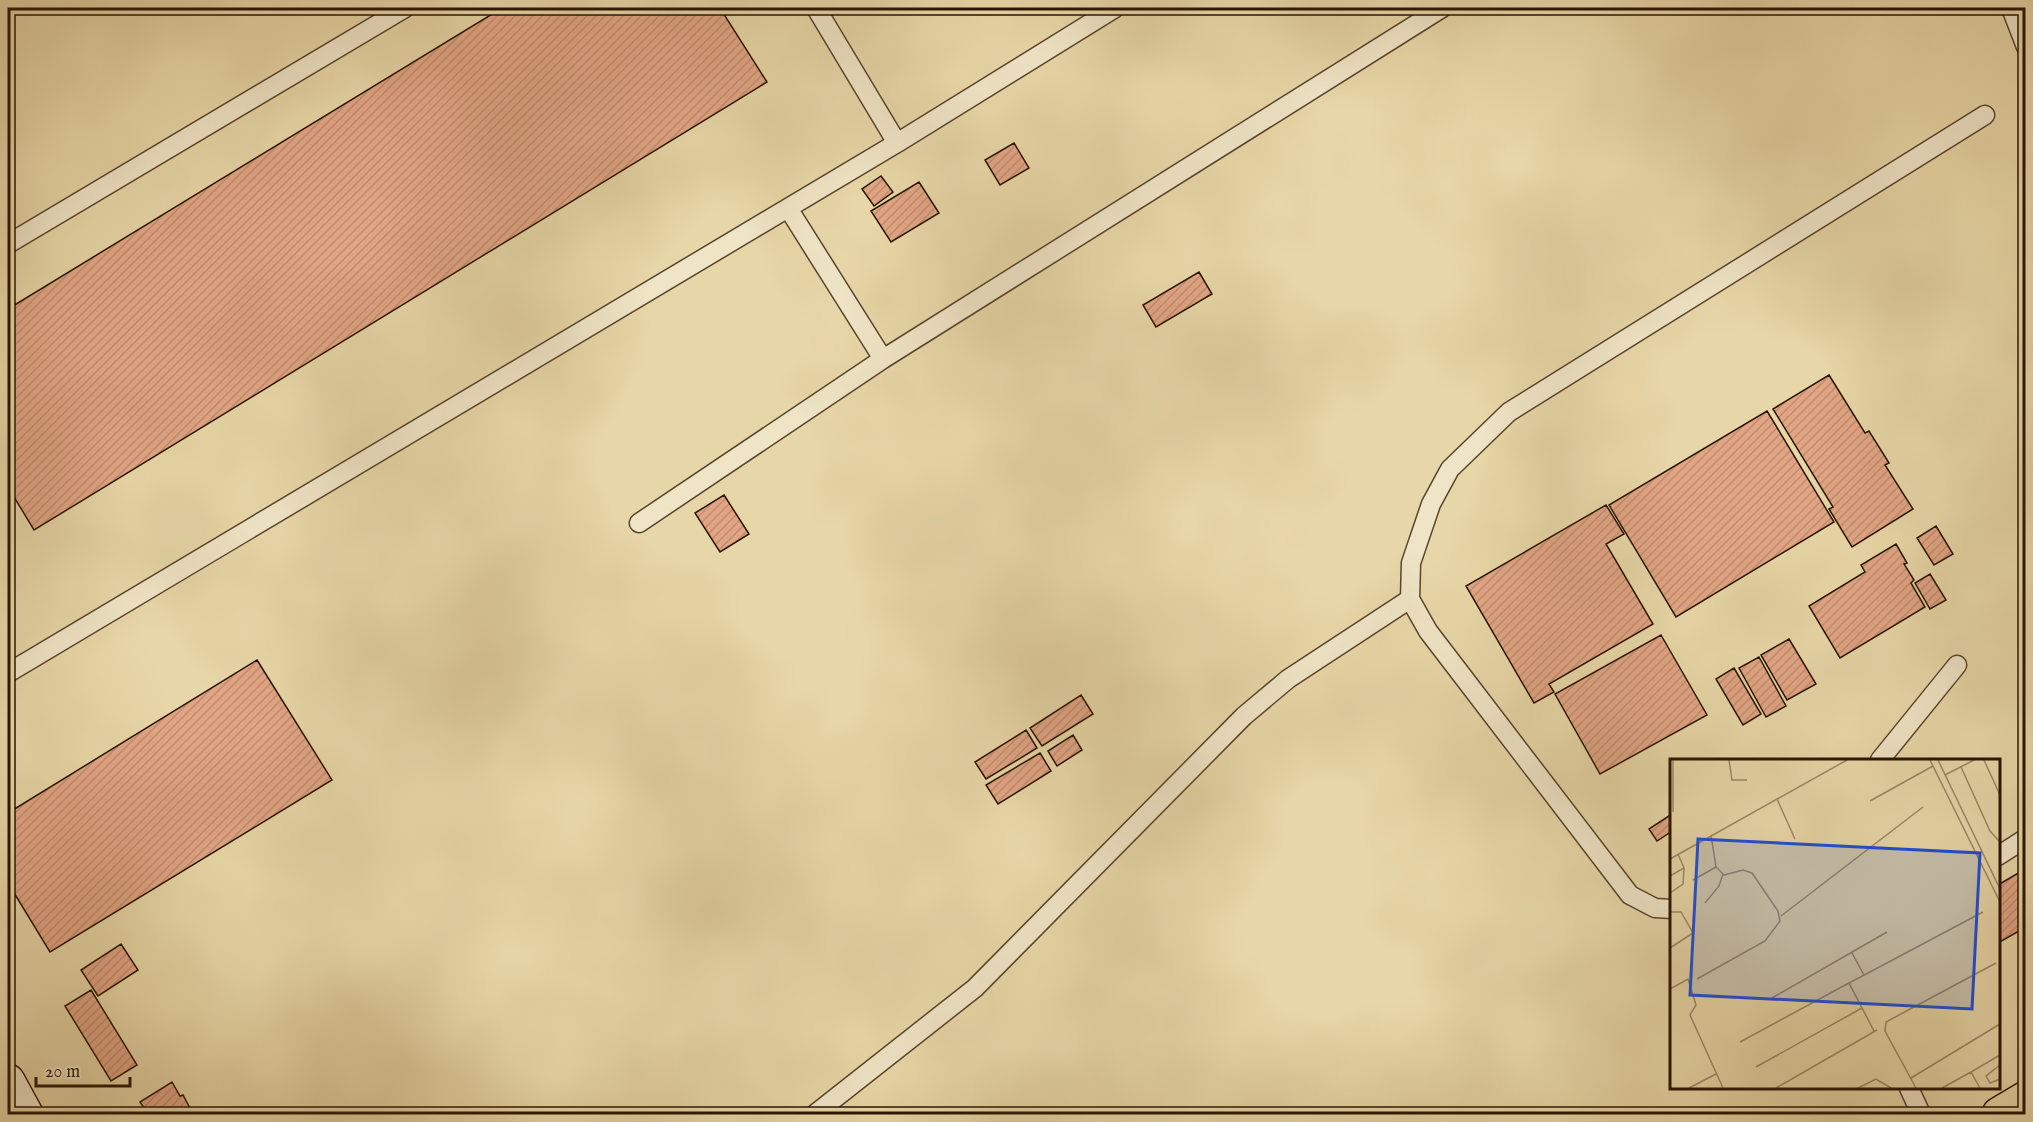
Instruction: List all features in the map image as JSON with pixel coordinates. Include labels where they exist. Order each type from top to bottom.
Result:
[{"type":"main road","points":[[2000,1114],[2025,1098]]},
{"type":"street","points":[[8,1082],[26,1114]]},
{"type":"lane","points":[[8,244],[405,8]]},
{"type":"lane","points":[[816,8],[897,143]]},
{"type":"lane","points":[[8,673],[897,143],[1115,8]]},
{"type":"lane","points":[[639,523],[883,359],[1442,8]]},
{"type":"lane","points":[[2011,8],[2025,47]]},
{"type":"lane","points":[[1670,909],[1655,908],[1630,895],[1428,631],[1410,599],[1411,563],[1436,495],[1450,469],[1509,412],[1985,115]]},
{"type":"lane","points":[[788,208],[883,359]]},
{"type":"lane","points":[[815,1114],[975,988],[1244,716],[1288,679],[1410,599]]},
{"type":"lane","points":[[1881,759],[1957,664]]},
{"type":"lane","points":[[2000,855],[2025,838]]},
{"type":"lane","points":[[1909,1089],[1921,1114]]},
{"type":"building","points":[[502,8],[720,8],[767,82],[34,530],[8,487],[8,309]]},
{"type":"building","points":[[1014,143],[1029,168],[1000,185],[985,160]]},
{"type":"building","points":[[881,176],[893,192],[874,206],[862,189]]},
{"type":"building","points":[[919,182],[939,213],[891,242],[871,211]]},
{"type":"building","points":[[1199,272],[1212,294],[1156,327],[1143,305]]},
{"type":"building","points":[[1829,375],[1865,433],[1869,431],[1889,463],[1885,465],[1913,509],[1852,547],[1829,509],[1833,507],[1773,409]]},
{"type":"building","points":[[1767,411],[1834,522],[1676,617],[1609,505]]},
{"type":"building","points":[[724,495],[749,534],[720,552],[695,513]]},
{"type":"building","points":[[1606,505],[1624,534],[1606,544],[1653,624],[1549,684],[1554,692],[1534,703],[1466,586]]},
{"type":"building","points":[[1936,526],[1953,554],[1934,565],[1917,538]]},
{"type":"building","points":[[1896,544],[1914,580],[1911,583],[1925,607],[1840,658],[1809,606],[1865,572],[1861,565]]},
{"type":"building","points":[[1930,574],[1946,600],[1930,609],[1915,583]]},
{"type":"building","points":[[1661,635],[1707,715],[1600,774],[1555,694]]},
{"type":"building","points":[[1789,639],[1816,684],[1787,700],[1761,655]]},
{"type":"building","points":[[1759,657],[1786,706],[1766,717],[1739,668]]},
{"type":"building","points":[[257,660],[332,780],[50,952],[8,883],[8,813]]},
{"type":"building","points":[[1734,668],[1761,714],[1743,725],[1716,679]]},
{"type":"building","points":[[1081,695],[1093,714],[1042,746],[1030,728]]},
{"type":"building","points":[[1026,730],[1037,748],[986,779],[975,762]]},
{"type":"building","points":[[1073,735],[1082,750],[1057,766],[1048,751]]},
{"type":"building","points":[[1040,753],[1051,771],[998,804],[986,785]]},
{"type":"building","points":[[1670,815],[1670,832],[1657,841],[1649,829]]},
{"type":"building","points":[[2025,869],[2026,927],[2000,942],[2000,884]]},
{"type":"building","points":[[121,944],[138,970],[98,996],[81,970]]},
{"type":"building","points":[[91,990],[137,1065],[111,1081],[65,1006]]},
{"type":"building","points":[[172,1082],[180,1096],[183,1095],[193,1114],[148,1114],[140,1102]]}]
